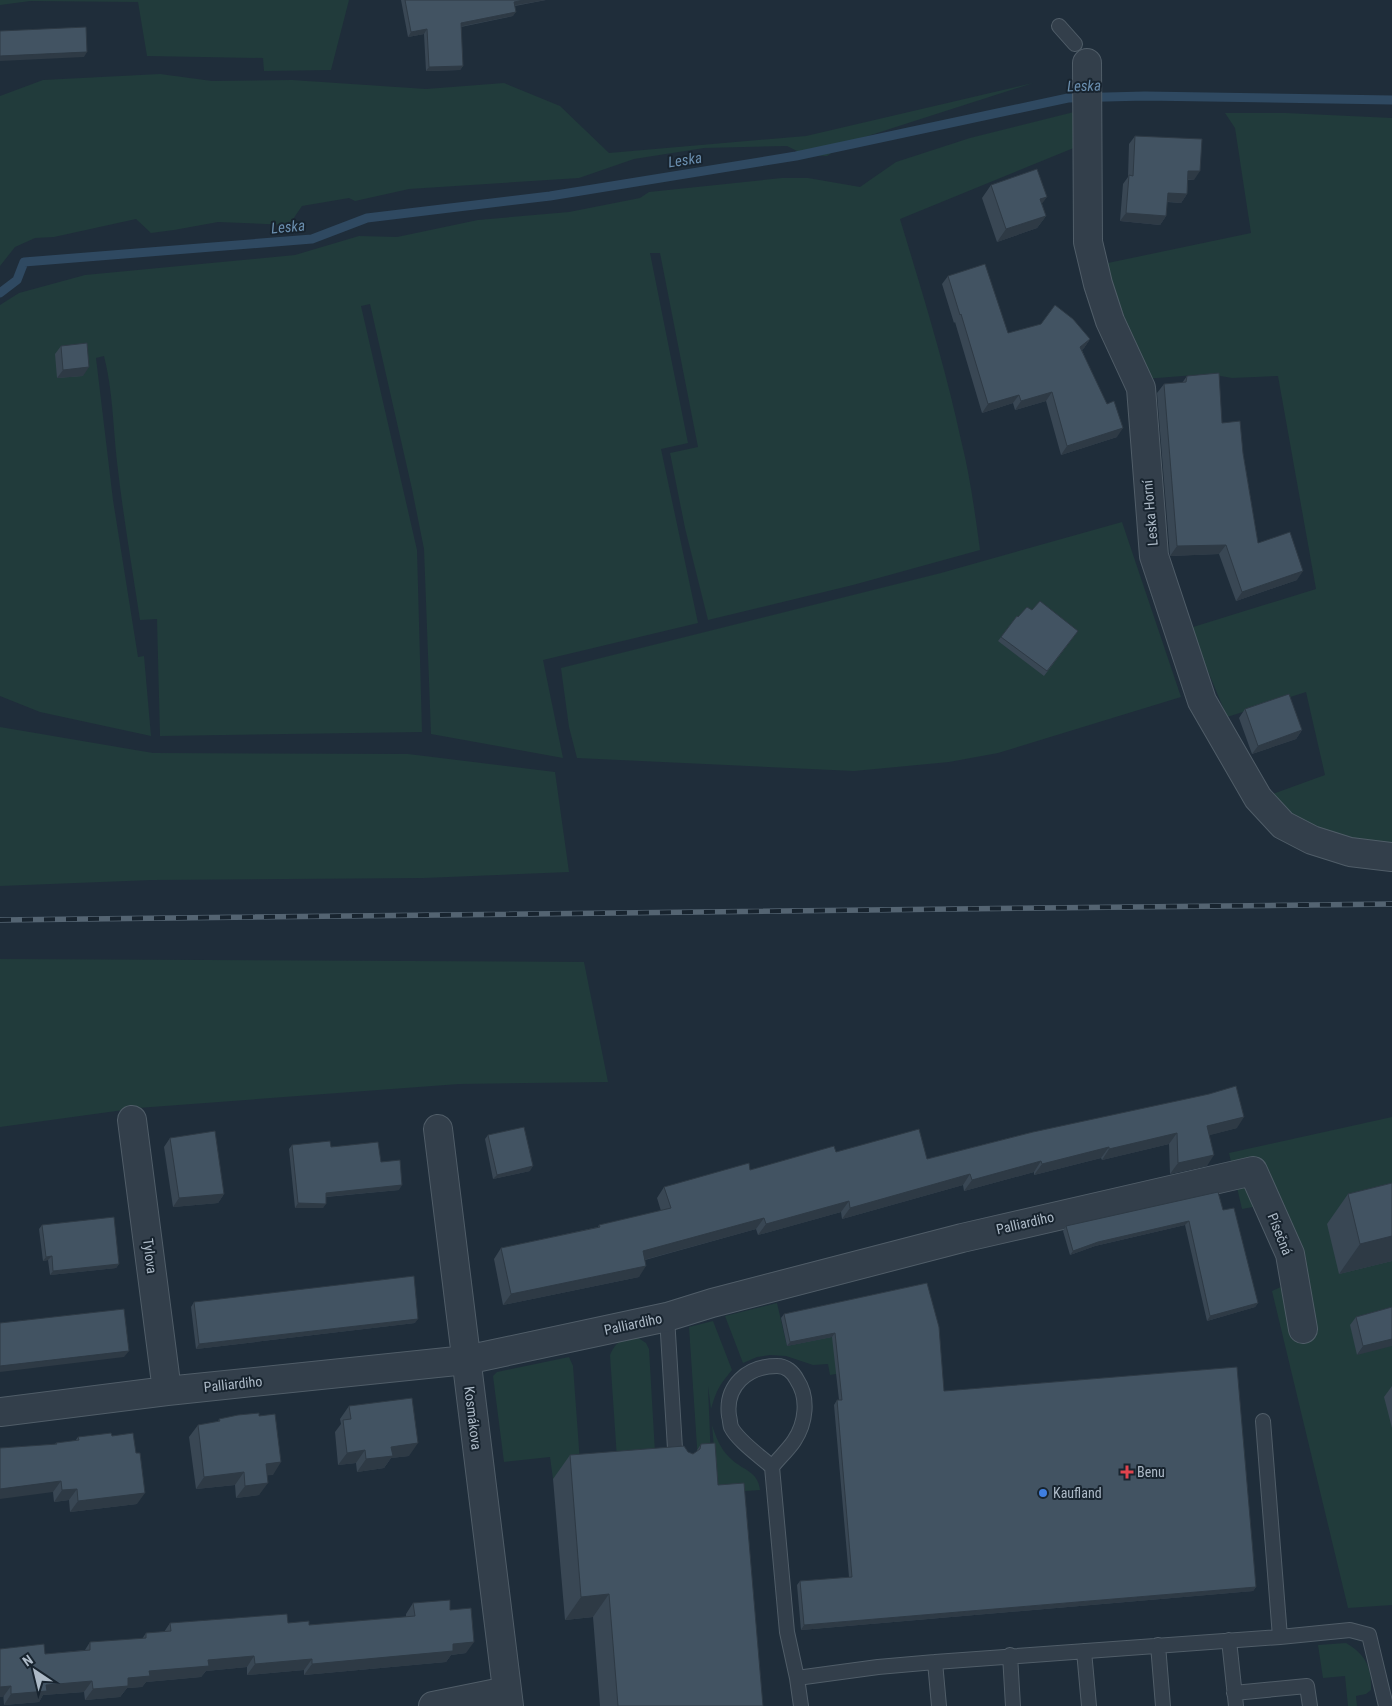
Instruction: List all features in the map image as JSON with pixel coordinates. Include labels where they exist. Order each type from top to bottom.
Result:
[{"type":"street","name":"Leska Horní","points":[[1084,74],[1088,242],[1098,284],[1110,321],[1141,388],[1149,513],[1154,556],[1202,701],[1258,798],[1283,825],[1312,840],[1350,852],[1392,858]]},
{"type":"street","name":"Tylova","points":[[132,1120],[167,1391]]},
{"type":"street","name":"Kosmákova","points":[[438,1129],[508,1698]]},
{"type":"street","name":"Palliardiho","points":[[0,1412],[167,1391],[466,1360],[666,1317],[712,1303],[962,1238],[1253,1171]]},
{"type":"street","name":"Písečná","points":[[1253,1171],[1290,1254],[1303,1329]]},
{"type":"street","points":[[433,1706],[508,1698]]},
{"type":"lane","points":[[1059,26],[1084,74]]},
{"type":"lane","points":[[666,1317],[676,1468]]},
{"type":"lane","points":[[772,1467],[794,1441],[803,1421],[806,1402],[802,1387],[792,1371],[778,1366],[757,1369],[741,1378],[730,1393],[728,1407],[731,1427],[772,1467],[786,1632],[797,1678],[801,1706]]},
{"type":"lane","points":[[1263,1421],[1280,1637]]},
{"type":"lane","points":[[797,1678],[878,1667],[1010,1655],[1280,1637],[1350,1630],[1369,1634],[1386,1706]]},
{"type":"lane","points":[[1230,1640],[1235,1699],[1308,1686],[1310,1706]]},
{"type":"lane","points":[[1158,1645],[1163,1706]]},
{"type":"lane","points":[[1084,1651],[1089,1706]]},
{"type":"lane","points":[[1010,1655],[1013,1706]]},
{"type":"lane","points":[[935,1662],[939,1706]]},
{"type":"green space","points":[[0,0],[349,0],[331,70],[264,71],[263,58],[147,56],[138,2],[30,1],[0,5]]},
{"type":"green space","points":[[160,74],[212,81],[292,80],[426,89],[504,83],[560,106],[609,153],[806,136],[1033,83],[846,143],[827,156],[805,155],[787,146],[704,148],[634,159],[579,178],[409,189],[355,201],[349,198],[302,206],[289,225],[218,222],[151,233],[136,219],[54,237],[35,238],[15,247],[0,266],[0,96],[43,80]]},
{"type":"green space","points":[[1082,110],[1081,145],[900,219],[933,329],[955,412],[970,481],[980,550],[853,585],[708,620],[685,528],[670,453],[698,447],[660,253],[650,253],[688,443],[661,449],[698,623],[543,660],[563,758],[431,734],[424,549],[370,304],[361,306],[417,550],[422,732],[160,736],[157,619],[140,620],[122,502],[111,396],[104,356],[96,358],[113,500],[138,657],[144,656],[151,736],[40,712],[0,696],[0,305],[19,293],[85,275],[295,255],[359,236],[397,237],[478,220],[569,212],[640,198],[649,192],[782,178],[808,178],[860,187],[896,162],[970,138]]},
{"type":"green space","points":[[1225,113],[1286,113],[1392,118],[1392,847],[1347,852],[1262,798],[1325,775],[1306,692],[1227,717],[1190,628],[1316,589],[1278,376],[1232,378],[1209,374],[1144,379],[1103,264],[1251,233],[1235,128]]},
{"type":"green space","points":[[1122,522],[1181,697],[998,753],[949,762],[854,771],[577,758],[569,727],[561,668],[941,573]]},
{"type":"green space","points":[[0,727],[153,753],[408,754],[555,772],[569,872],[424,878],[152,880],[0,886]]},
{"type":"green space","points":[[0,959],[584,962],[608,1082],[459,1084],[138,1108],[0,1127]]},
{"type":"green space","points":[[1392,1117],[1392,1605],[1348,1608],[1272,1291],[1283,1286],[1264,1205],[1242,1209],[1229,1153]]},
{"type":"green space","points":[[777,1303],[787,1346],[932,1316],[836,1374],[830,1375],[828,1364],[813,1365],[786,1356],[770,1355],[757,1357],[743,1363],[725,1316]]},
{"type":"green space","points":[[713,1321],[732,1370],[719,1388],[711,1409],[708,1386],[711,1461],[698,1462],[689,1327]]},
{"type":"green space","points":[[637,1337],[646,1343],[649,1349],[656,1470],[618,1473],[610,1355],[615,1346],[620,1342]]},
{"type":"green space","points":[[569,1357],[573,1366],[581,1476],[553,1479],[550,1457],[504,1462],[493,1376],[497,1372]]},
{"type":"green space","points":[[712,1425],[723,1450],[756,1478],[760,1490],[718,1493]]},
{"type":"green space","points":[[1346,1643],[1363,1657],[1369,1668],[1371,1690],[1366,1694],[1356,1696],[1357,1706],[1348,1706],[1345,1676],[1323,1678],[1318,1645]]},
{"type":"building","points":[[405,0],[524,0],[514,2],[516,12],[461,23],[463,66],[429,67],[427,29],[411,32]]},
{"type":"building","points":[[86,27],[87,52],[0,56],[0,31]]},
{"type":"building","points":[[1135,136],[1202,139],[1200,171],[1188,171],[1187,194],[1168,193],[1166,216],[1126,213],[1129,175],[1133,176]]},
{"type":"building","points":[[1037,169],[1047,197],[1040,199],[1046,216],[1006,229],[991,185]]},
{"type":"building","points":[[985,264],[1008,333],[1041,324],[1055,305],[1073,319],[1090,339],[1080,347],[1107,404],[1114,401],[1123,428],[1067,446],[1052,392],[1021,401],[1019,395],[988,404],[948,276]]},
{"type":"building","points":[[87,343],[89,367],[63,370],[61,346]]},
{"type":"building","points":[[1219,373],[1222,423],[1240,421],[1243,453],[1258,543],[1290,532],[1303,571],[1242,592],[1226,545],[1177,546],[1164,384],[1186,382],[1187,376]]},
{"type":"building","points":[[1040,601],[1078,631],[1047,671],[1001,637],[1017,616],[1027,607],[1032,610]]},
{"type":"building","points":[[1289,694],[1302,730],[1258,746],[1245,709]]},
{"type":"building","points":[[1236,1086],[1244,1117],[1207,1126],[1214,1155],[1178,1163],[1177,1133],[1109,1149],[1109,1147],[1042,1164],[1041,1161],[972,1180],[970,1174],[850,1208],[849,1201],[766,1224],[764,1218],[643,1251],[646,1266],[511,1294],[501,1248],[600,1227],[599,1225],[671,1208],[664,1187],[749,1163],[750,1170],[834,1146],[836,1152],[919,1129],[927,1159],[1033,1132],[1209,1094]]},
{"type":"building","points":[[524,1127],[533,1166],[497,1175],[488,1135]]},
{"type":"building","points":[[215,1131],[224,1194],[179,1198],[170,1138]]},
{"type":"building","points":[[330,1141],[331,1147],[378,1142],[381,1162],[400,1160],[402,1185],[326,1193],[326,1204],[298,1203],[292,1145]]},
{"type":"building","points":[[1392,1183],[1392,1236],[1360,1244],[1348,1194]]},
{"type":"building","points":[[1218,1192],[1223,1210],[1234,1208],[1258,1303],[1210,1316],[1189,1221],[1098,1242],[1073,1251],[1066,1226]]},
{"type":"building","points":[[114,1217],[119,1264],[53,1271],[52,1256],[46,1257],[42,1225]]},
{"type":"building","points":[[414,1276],[418,1319],[199,1344],[194,1302]]},
{"type":"building","name":"Kaufland","points":[[927,1283],[939,1327],[944,1391],[1237,1367],[1256,1587],[804,1625],[800,1581],[852,1577],[837,1400],[842,1400],[835,1333],[790,1342],[784,1314]]},
{"type":"building","points":[[1392,1307],[1392,1339],[1363,1346],[1356,1317]]},
{"type":"building","points":[[124,1309],[129,1351],[0,1366],[0,1323]]},
{"type":"building","points":[[412,1398],[418,1443],[391,1447],[393,1456],[366,1459],[365,1450],[347,1453],[343,1420],[351,1419],[349,1406]]},
{"type":"building","points":[[259,1413],[259,1416],[275,1414],[281,1462],[266,1464],[268,1483],[245,1486],[244,1472],[204,1477],[198,1425],[238,1415]]},
{"type":"building","points":[[111,1433],[112,1436],[133,1433],[136,1453],[140,1453],[145,1493],[78,1501],[77,1489],[62,1490],[61,1481],[0,1489],[0,1448],[57,1444],[79,1440],[78,1437]]},
{"type":"building","points":[[715,1443],[718,1485],[744,1483],[763,1706],[618,1706],[609,1594],[581,1597],[570,1455],[684,1446],[688,1452],[693,1454],[700,1449],[701,1444]]},
{"type":"building","points":[[450,1600],[450,1610],[471,1608],[474,1642],[453,1644],[453,1651],[312,1664],[312,1659],[255,1664],[254,1656],[208,1660],[209,1666],[149,1671],[150,1676],[128,1678],[128,1686],[93,1689],[92,1681],[46,1685],[47,1691],[11,1694],[11,1686],[0,1687],[0,1649],[44,1644],[45,1654],[90,1650],[90,1642],[146,1638],[146,1633],[171,1631],[170,1623],[287,1614],[288,1623],[309,1621],[309,1625],[415,1616],[413,1603]]},
{"type":"waterway","name":"Leska","points":[[0,293],[17,280],[24,262],[312,239],[367,218],[550,196],[796,156],[1068,98],[1145,96],[1392,100]]},
{"type":"railway","points":[[0,920],[1392,904]]},
{"type":"place","name":"Benu","points":[[1127,1472]]},
{"type":"place","name":"Kaufland","points":[[1043,1493]]}]
